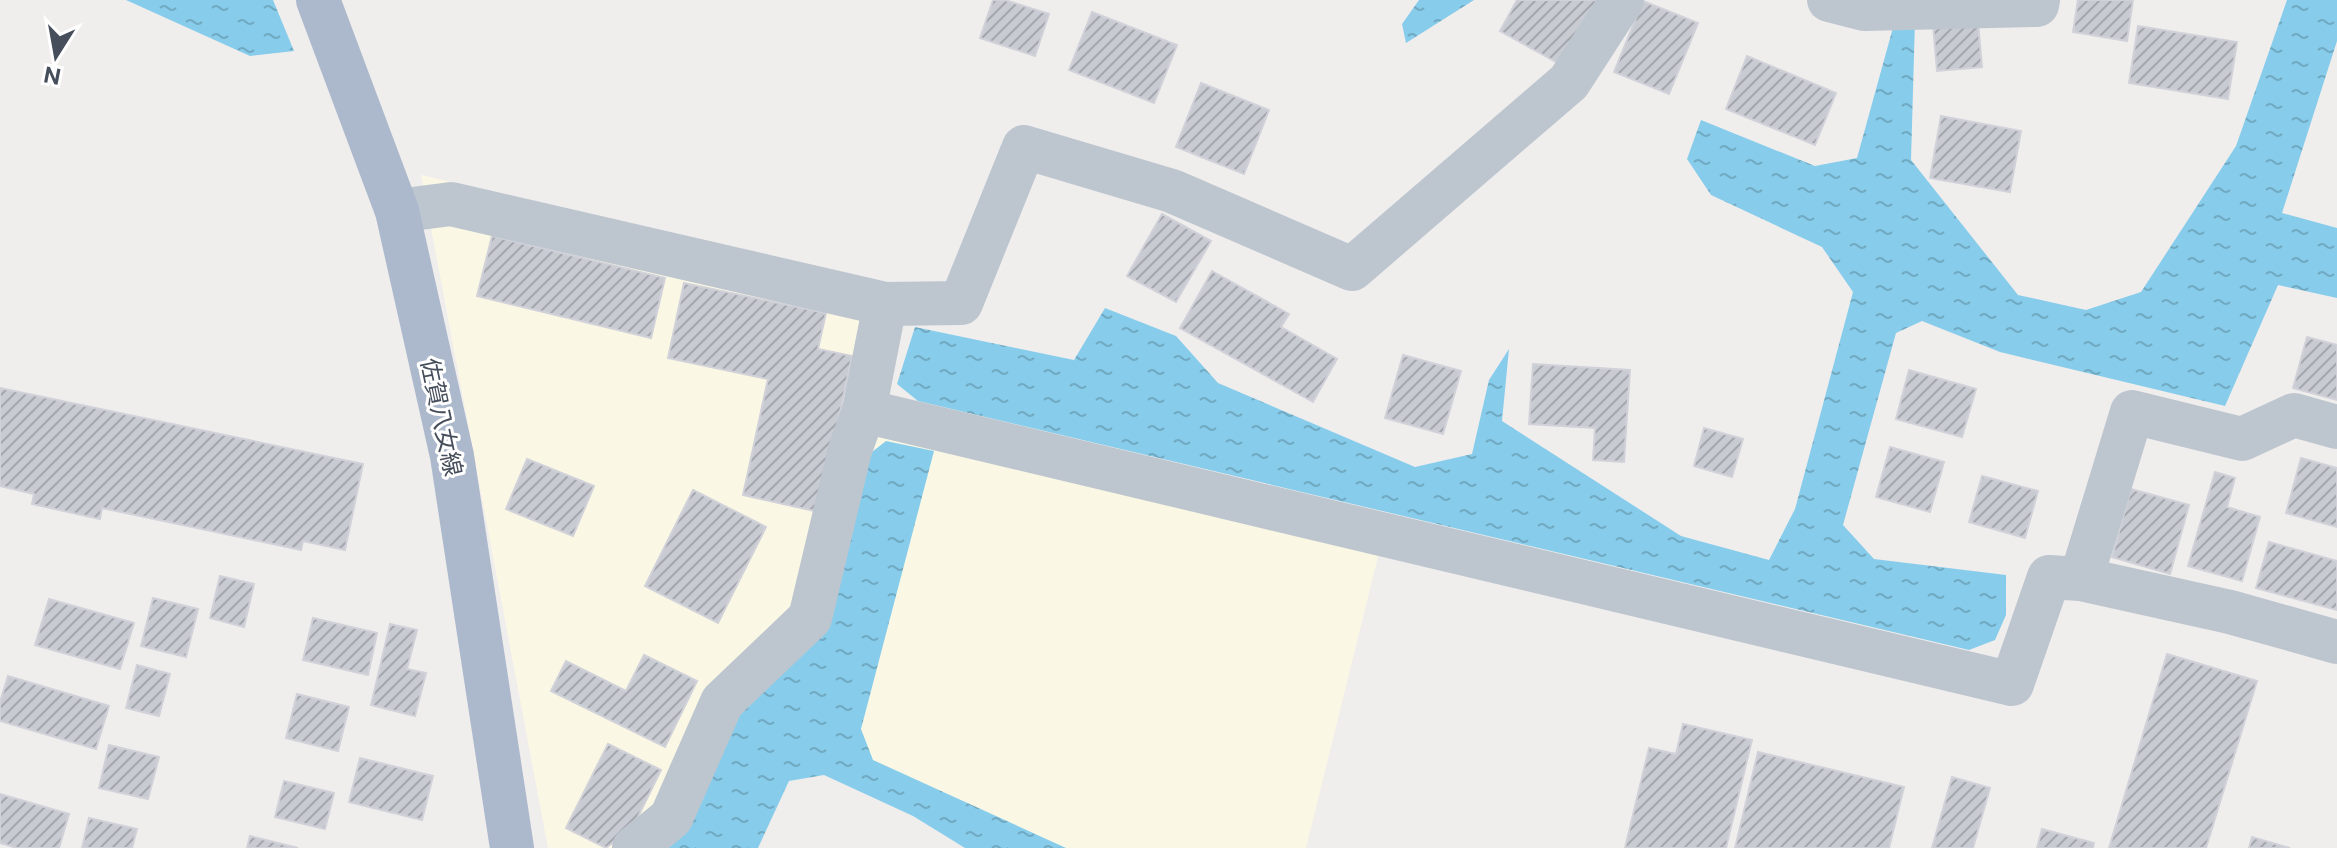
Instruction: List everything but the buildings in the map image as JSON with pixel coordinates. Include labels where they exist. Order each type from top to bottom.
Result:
[{"type":"main road","name":"佐賀八女線","points":[[318,0],[397,211],[452,456],[512,848]]},
{"type":"street","points":[[397,211],[451,204],[885,304],[961,303],[1024,147],[1172,191],[1352,269],[1569,82],[1622,0]]},
{"type":"street","points":[[1829,0],[1864,9],[2037,5],[2038,0]]},
{"type":"street","points":[[885,304],[896,418]]},
{"type":"street","points":[[2081,579],[2132,412],[2242,439],[2294,415],[2337,427]]},
{"type":"street","points":[[634,848],[671,818],[722,702],[810,618],[850,450],[896,418],[2012,684],[2049,577],[2081,579],[2230,612],[2337,642]]},
{"type":"shaded area","points":[[421,175],[905,288],[882,399],[1387,520],[1306,848],[1004,848],[780,735],[721,848],[548,848]]},
{"type":"water","points":[[126,0],[273,0],[294,51],[250,56]]},
{"type":"water","points":[[1419,0],[1474,0],[1406,43],[1402,24]]},
{"type":"water","points":[[2287,0],[2337,0],[2337,41],[2282,213],[2337,228],[2337,298],[2278,285],[2225,406],[2000,352],[1922,321],[1896,333],[1843,525],[1874,559],[2006,575],[2006,615],[1995,640],[1969,650],[918,401],[897,384],[915,327],[1074,360],[1105,308],[1176,336],[1218,383],[1415,467],[1472,454],[1489,380],[1509,349],[1502,421],[1681,536],[1769,560],[1795,509],[1853,292],[1822,247],[1711,195],[1687,159],[1701,120],[1815,166],[1857,158],[1894,24],[1915,21],[1911,160],[2018,295],[2086,310],[2141,292],[2236,146]]},
{"type":"water","points":[[886,441],[934,451],[861,729],[873,760],[1066,848],[965,848],[913,816],[824,775],[789,781],[758,848],[665,848],[688,819],[868,455]]}]
